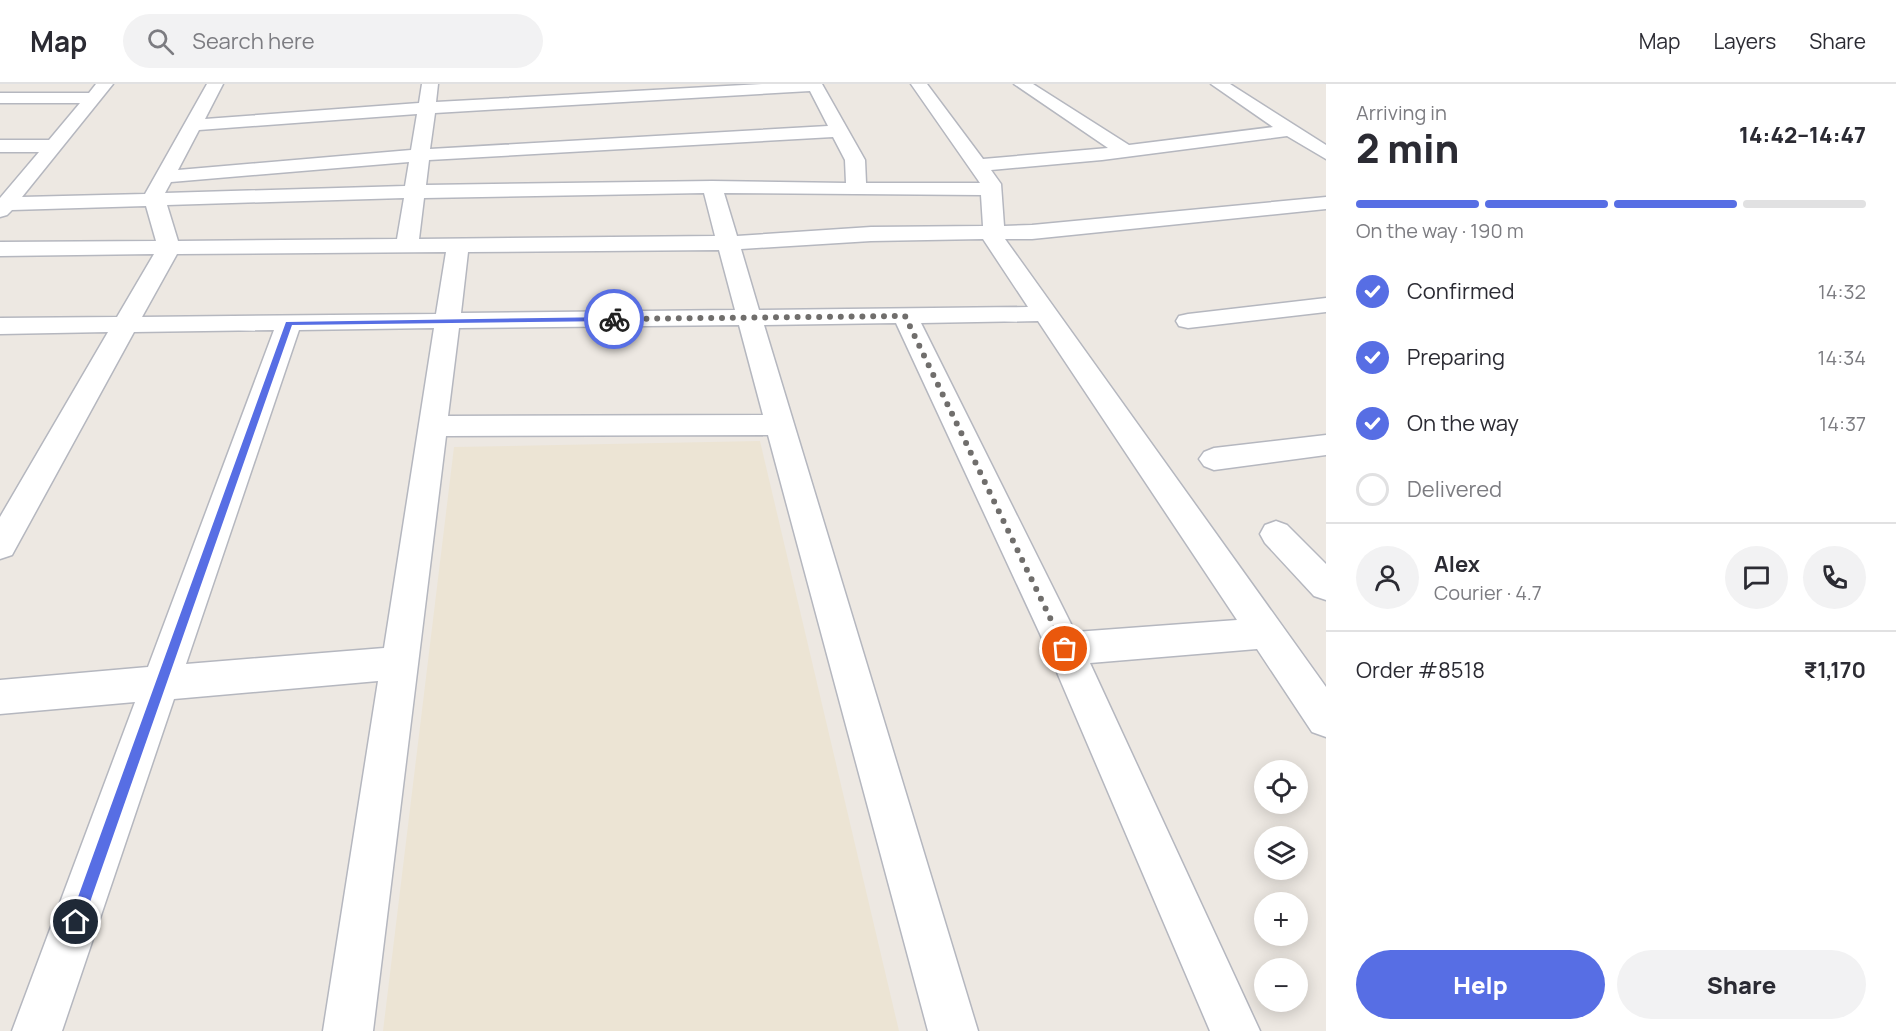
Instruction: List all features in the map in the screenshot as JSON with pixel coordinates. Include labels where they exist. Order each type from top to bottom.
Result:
[{"type":"street","points":[[4,531],[169,248],[157,212],[160,188],[215,84]]},
{"type":"street","points":[[407,246],[430,84]]},
{"type":"street","points":[[919,84],[992,189],[994,240],[1326,720]]},
{"type":"street","points":[[1022,84],[1126,151]]},
{"type":"street","points":[[1219,84],[1326,153]]},
{"type":"street","points":[[192,125],[427,108],[579,91],[814,85],[855,160],[856,189]]},
{"type":"street","points":[[0,98],[99,91]]},
{"type":"street","points":[[2,206],[99,91]]},
{"type":"street","points":[[579,91],[588,133]]},
{"type":"street","points":[[977,165],[1126,151],[1291,130]]},
{"type":"street","points":[[2,206],[588,133],[839,131]]},
{"type":"street","points":[[0,146],[54,146]]},
{"type":"street","points":[[160,188],[415,194],[509,189],[712,187],[992,189]]},
{"type":"street","points":[[712,187],[782,425],[953,1031]]},
{"type":"street","points":[[0,249],[728,243],[871,234],[994,232],[1136,223],[1326,203]]},
{"type":"street","points":[[348,1031],[458,245]]},
{"type":"street","points":[[1188,321],[1326,305]]},
{"type":"street","points":[[0,326],[1045,314]]},
{"type":"street","points":[[905,316],[1065,649],[1235,1031]]},
{"type":"street","points":[[37,1031],[289,323]]},
{"type":"street","points":[[433,426],[782,425]]},
{"type":"street","points":[[1214,459],[1326,445]]},
{"type":"street","points":[[1276,534],[1326,586]]},
{"type":"street","points":[[1065,649],[1267,633]]},
{"type":"street","points":[[0,697],[400,663]]},
{"type":"shaded area","points":[[760,441],[899,1031],[383,1031],[454,447]]},
{"type":"way so far","points":[[614,319],[905,316],[1065,649]]},
{"type":"route","points":[[76,922],[289,323],[614,319]]}]
